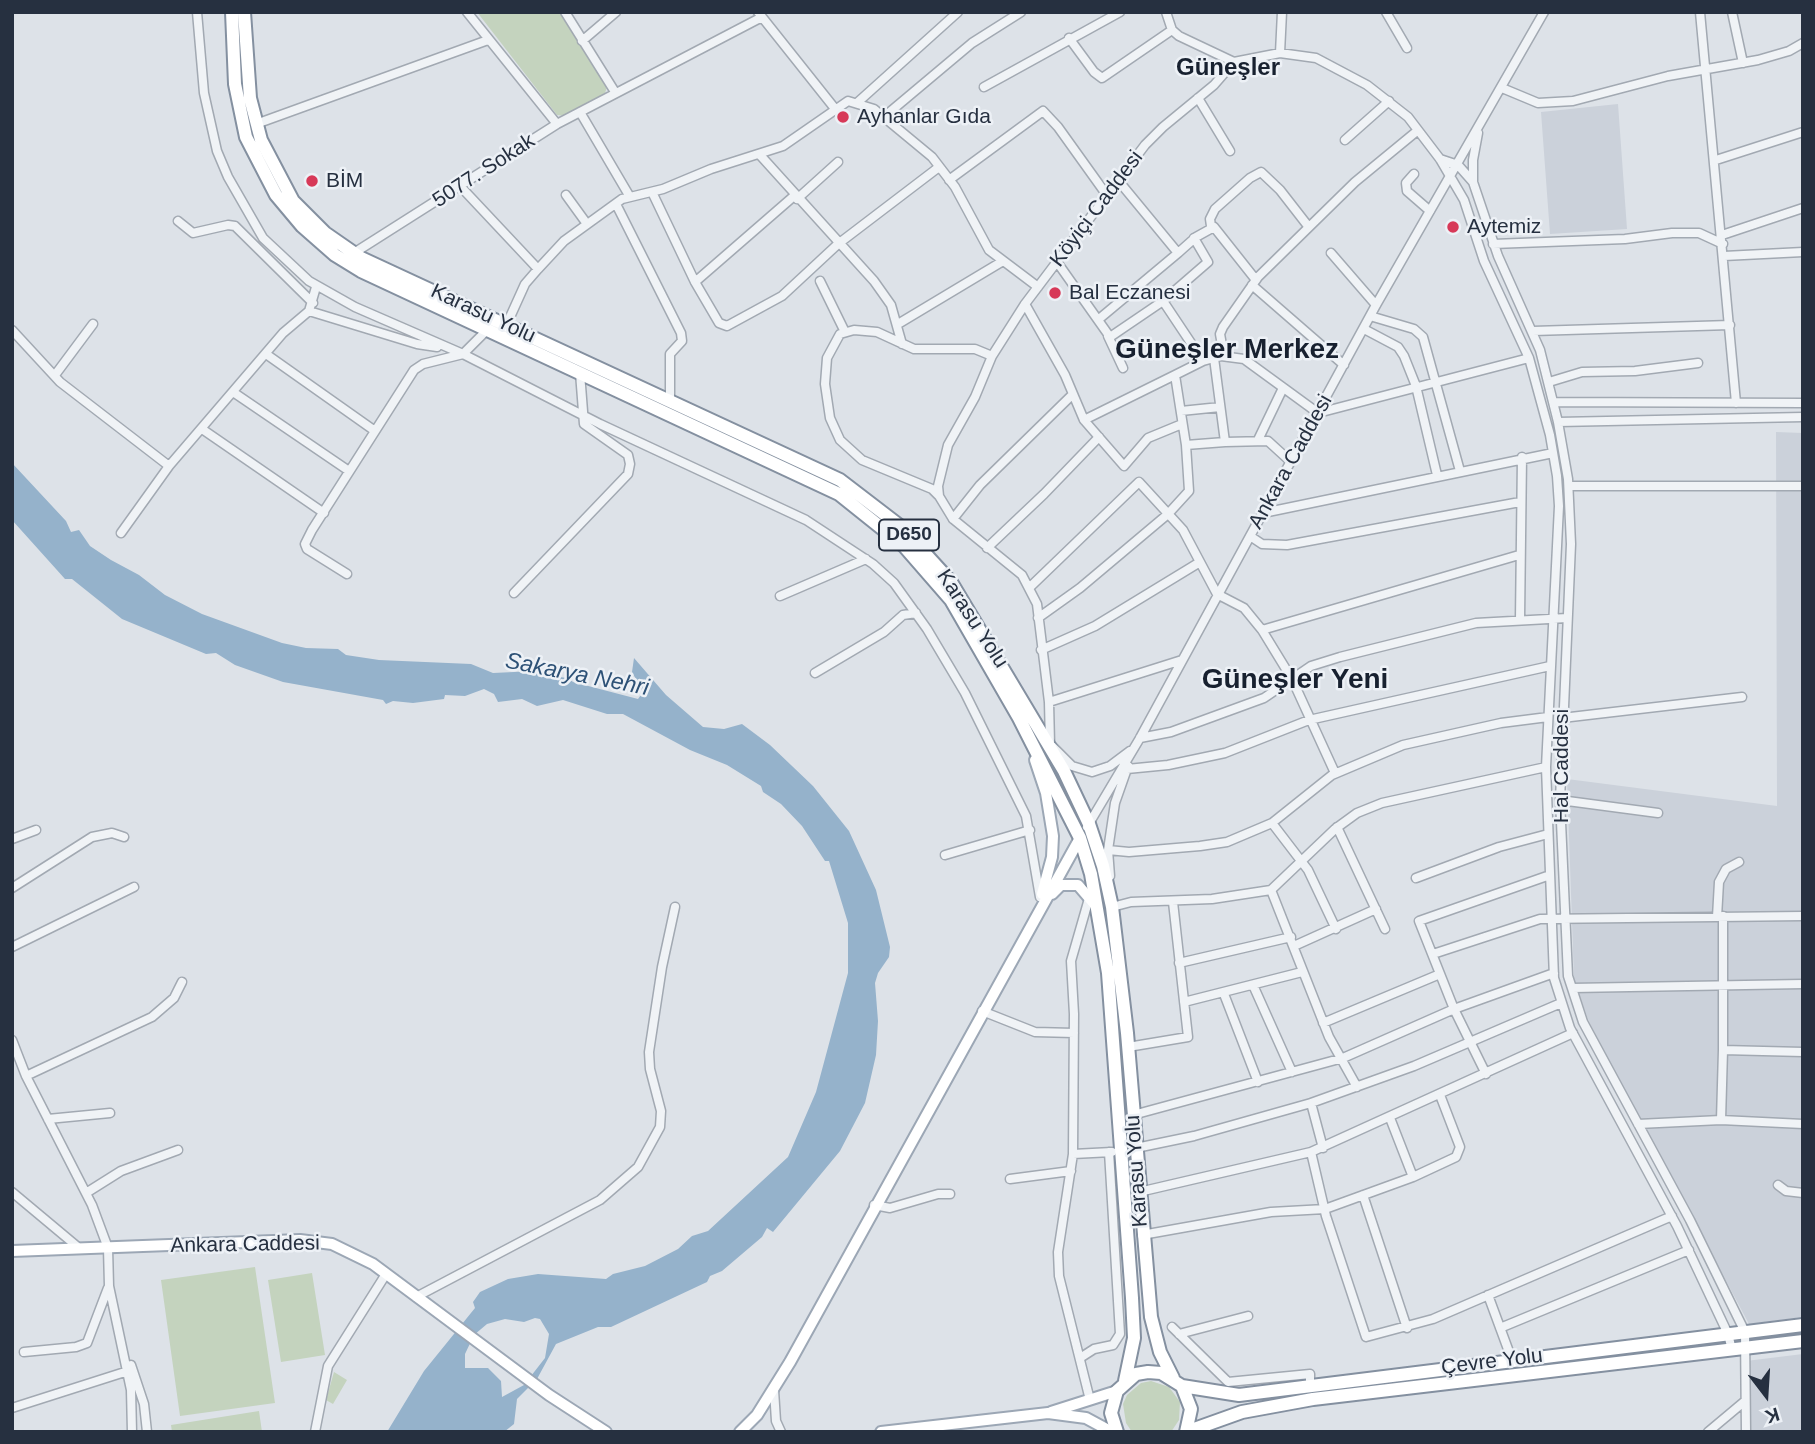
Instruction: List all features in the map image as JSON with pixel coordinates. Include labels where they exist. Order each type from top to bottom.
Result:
[{"type":"highway","name":"Karasu Yolu","points":[[232,12],[239,107],[246,137],[276,195],[302,226],[335,255],[361,271],[814,480],[839,494],[874,520],[919,562],[951,600],[1019,718],[1080,838],[1099,911],[1108,973],[1114,1152],[1134,1338],[1111,1413],[1115,1432]]},
{"type":"highway","name":"Karasu Yolu","points":[[244,12],[247,75],[256,124],[270,162],[293,201],[325,233],[354,253],[506,326],[670,399],[840,480],[900,526],[951,582],[1050,744],[1089,824],[1112,907],[1128,1047],[1142,1235],[1153,1331],[1191,1409],[1186,1432]]},
{"type":"highway","name":"Çevre Yolu","points":[[1121,1386],[1149,1372],[1178,1382],[1239,1395],[1803,1325]]},
{"type":"highway","name":"Çevre Yolu","points":[[1186,1432],[1242,1412],[1312,1399],[1803,1341]]},
{"type":"main road","points":[[1019,718],[1038,768],[1050,813],[1052,857],[1035,915]]},
{"type":"main road","points":[[740,1432],[757,1415],[774,1390],[1080,838]]},
{"type":"main road","points":[[1035,915],[1061,885],[1069,883],[1090,895],[1099,911]]},
{"type":"main road","name":"Ankara Caddesi","points":[[12,1251],[300,1240],[332,1244],[349,1251],[386,1274],[600,1430]]},
{"type":"main road","points":[[881,1432],[1048,1413],[1090,1400],[1121,1386]]},
{"type":"main road","points":[[1048,1413],[1086,1418],[1115,1432]]},
{"type":"street","points":[[197,12],[204,93],[217,151],[228,177],[263,238],[316,287],[463,354],[583,415],[806,520],[866,559],[894,583],[916,613],[965,693],[1030,830],[1035,881],[1040,897]]},
{"type":"street","points":[[467,12],[557,124]]},
{"type":"street","points":[[565,12],[615,92]]},
{"type":"street","points":[[582,41],[616,12]]},
{"type":"street","points":[[858,102],[958,12]]},
{"type":"street","points":[[886,116],[972,43],[1021,12]]},
{"type":"street","points":[[984,87],[1120,12]]},
{"type":"street","points":[[1166,12],[1172,30],[1234,62]]},
{"type":"street","points":[[1280,53],[1282,12]]},
{"type":"street","points":[[1386,12],[1407,48]]},
{"type":"street","name":"Ankara Caddesi","points":[[1080,838],[1135,747],[1376,305],[1544,12]]},
{"type":"street","points":[[1700,12],[1716,160],[1736,403]]},
{"type":"street","points":[[1732,12],[1743,63]]},
{"type":"street","points":[[760,15],[836,110]]},
{"type":"street","name":"5077. Sokak","points":[[354,253],[557,124],[760,15]]},
{"type":"street","points":[[1069,38],[1094,72],[1105,78],[1172,30]]},
{"type":"street","points":[[256,124],[488,40]]},
{"type":"street","points":[[1502,88],[1538,103],[1573,101],[1743,63],[1789,51],[1803,43]]},
{"type":"street","name":"Hal Caddesi","points":[[1234,62],[1280,53],[1316,58],[1367,85],[1408,117],[1440,159],[1464,200],[1484,261],[1529,358],[1553,453],[1559,506],[1546,767],[1554,973],[1561,1003],[1573,1033],[1672,1216],[1728,1334],[1739,1349]]},
{"type":"street","name":"Köyiçi Caddesi","points":[[939,496],[938,486],[948,445],[975,397],[992,356],[1025,304],[1117,179],[1163,127],[1198,98],[1234,62]]},
{"type":"street","points":[[1198,98],[1230,151]]},
{"type":"street","points":[[506,326],[526,284],[538,269],[564,242],[616,204],[783,146],[848,101],[858,102],[886,116],[939,167],[989,250],[1038,286]]},
{"type":"street","points":[[1345,140],[1389,101]]},
{"type":"street","points":[[949,180],[1043,111],[1058,127],[1106,194]]},
{"type":"street","points":[[580,112],[630,197]]},
{"type":"street","points":[[1474,182],[1472,159],[1479,126]]},
{"type":"street","points":[[1224,356],[1220,334],[1254,283],[1308,226],[1417,131]]},
{"type":"street","points":[[1716,160],[1803,132]]},
{"type":"street","points":[[760,155],[795,197],[874,281],[891,304],[902,344]]},
{"type":"street","points":[[1440,159],[1458,165]]},
{"type":"street","points":[[695,282],[838,162]]},
{"type":"street","name":"Hal Caddesi","points":[[1458,165],[1474,182],[1493,244],[1533,331],[1559,422],[1569,486],[1571,544],[1560,800],[1572,988],[1583,1022],[1745,1332],[1739,1349]]},
{"type":"street","points":[[652,192],[695,282],[719,323],[727,326],[782,296],[838,244],[939,167]]},
{"type":"street","points":[[1308,226],[1280,190],[1261,173],[1250,178],[1215,209],[1210,219],[1211,226],[1254,283],[1344,365]]},
{"type":"street","points":[[1414,174],[1406,183],[1407,191],[1430,211]]},
{"type":"street","points":[[1117,179],[1178,253]]},
{"type":"street","points":[[460,186],[538,269]]},
{"type":"street","points":[[566,195],[587,224]]},
{"type":"street","points":[[616,204],[681,333],[682,341],[670,354],[670,399]]},
{"type":"street","points":[[1493,244],[1625,239],[1672,233],[1699,233],[1723,239],[1803,208]]},
{"type":"street","points":[[178,221],[193,233],[228,225],[235,226],[311,307],[417,344],[450,349]]},
{"type":"street","points":[[1099,319],[1211,226]]},
{"type":"street","points":[[1108,336],[1111,337],[1163,302],[1208,262],[1194,238]]},
{"type":"street","points":[[1724,256],[1803,251]]},
{"type":"street","points":[[1331,253],[1376,305]]},
{"type":"street","points":[[898,324],[1003,261]]},
{"type":"street","points":[[1057,262],[1099,319],[1123,368]]},
{"type":"street","points":[[820,281],[845,332]]},
{"type":"street","points":[[121,533],[169,466],[283,333],[311,307],[316,287]]},
{"type":"street","points":[[1163,302],[1203,361]]},
{"type":"street","points":[[1025,304],[1065,375],[1084,420],[1124,466],[1148,438],[1182,424]]},
{"type":"street","points":[[1370,316],[1414,329],[1423,337],[1460,471]]},
{"type":"street","points":[[55,376],[93,324]]},
{"type":"street","points":[[1533,331],[1730,325]]},
{"type":"street","points":[[1364,329],[1398,347],[1416,386],[1437,475]]},
{"type":"street","points":[[12,330],[55,376],[169,466]]},
{"type":"street","points":[[347,575],[314,555],[305,545],[349,471],[417,367],[463,354],[487,330]]},
{"type":"street","points":[[992,356],[975,349],[923,351],[877,332],[845,332],[835,341],[827,358],[825,384],[830,418],[840,440],[862,460],[932,489],[953,519],[1022,575],[1037,604],[1049,702],[1050,744],[1072,766],[1092,772],[1110,766],[1135,747]]},
{"type":"street","points":[[266,354],[375,431]]},
{"type":"street","points":[[1084,420],[1203,361],[1224,356],[1244,359],[1318,413],[1529,358]]},
{"type":"street","points":[[1214,358],[1225,442]]},
{"type":"street","points":[[1549,382],[1582,372],[1635,371],[1698,363]]},
{"type":"street","points":[[514,593],[628,474],[631,464],[628,455],[584,424],[580,373]]},
{"type":"street","points":[[1038,618],[1080,588],[1188,495],[1186,445],[1175,375]]},
{"type":"street","points":[[1258,440],[1283,388]]},
{"type":"street","points":[[233,392],[349,471]]},
{"type":"street","points":[[953,519],[980,485],[1072,395]]},
{"type":"street","points":[[1553,402],[1803,403]]},
{"type":"street","points":[[1181,411],[1220,407]]},
{"type":"street","points":[[1559,422],[1803,417]]},
{"type":"street","points":[[202,429],[324,513]]},
{"type":"street","points":[[987,548],[1044,495],[1099,437]]},
{"type":"street","points":[[1186,445],[1268,441],[1292,462]]},
{"type":"street","points":[[1263,513],[1522,457],[1553,453]]},
{"type":"street","points":[[1520,619],[1522,457]]},
{"type":"street","points":[[1029,588],[1139,482],[1183,530],[1217,594],[1244,608],[1262,630],[1292,679],[1335,773]]},
{"type":"street","points":[[1569,486],[1803,486]]},
{"type":"street","points":[[1250,536],[1262,544],[1287,545],[1520,502]]},
{"type":"street","points":[[1262,630],[1519,555]]},
{"type":"street","points":[[780,596],[866,559]]},
{"type":"street","points":[[1041,650],[1094,626],[1200,562]]},
{"type":"street","points":[[816,673],[884,632],[903,615],[916,613]]},
{"type":"street","points":[[1140,738],[1171,732],[1264,698],[1311,666],[1340,657],[1476,623],[1567,618]]},
{"type":"street","points":[[1049,702],[1182,660]]},
{"type":"street","points":[[1127,769],[1168,765],[1225,753],[1309,720],[1550,666]]},
{"type":"street","points":[[1562,718],[1742,697]]},
{"type":"street","points":[[1108,850],[1129,852],[1227,842],[1272,822],[1335,773],[1403,745],[1501,723],[1548,718]]},
{"type":"street","points":[[1135,747],[1115,803],[1108,850],[1112,907],[1131,902],[1173,902],[1261,894],[1271,890],[1338,827],[1357,813],[1382,803],[1546,767]]},
{"type":"street","points":[[1560,800],[1658,813]]},
{"type":"street","points":[[1272,822],[1302,862],[1336,929]]},
{"type":"street","points":[[1338,827],[1385,929]]},
{"type":"street","points":[[12,839],[36,830]]},
{"type":"street","points":[[945,855],[1030,830]]},
{"type":"street","points":[[12,888],[92,837],[112,833],[124,837]]},
{"type":"street","points":[[1416,878],[1499,847],[1548,834]]},
{"type":"street","points":[[1721,1120],[1724,986],[1720,882],[1726,869],[1739,862]]},
{"type":"street","points":[[1486,1074],[1454,1009],[1419,920],[1550,875]]},
{"type":"street","points":[[12,947],[134,887]]},
{"type":"street","points":[[1271,890],[1323,1023],[1357,1087]]},
{"type":"street","points":[[1090,895],[1071,961],[1074,1032],[1073,1154],[1058,1252],[1059,1276],[1090,1400]]},
{"type":"street","points":[[1128,1047],[1188,1037],[1173,902]]},
{"type":"street","points":[[416,1297],[600,1200],[638,1167],[660,1127],[661,1111],[650,1069],[649,1052],[662,967],[675,907]]},
{"type":"street","points":[[1179,962],[1292,942],[1336,929],[1376,909]]},
{"type":"street","points":[[1433,954],[1551,918],[1803,916]]},
{"type":"street","points":[[1184,1003],[1302,972]]},
{"type":"street","points":[[1133,1115],[1343,1058],[1454,1009],[1554,973]]},
{"type":"street","points":[[1323,1023],[1440,974]]},
{"type":"street","points":[[26,1076],[152,1017],[174,998],[182,982]]},
{"type":"street","points":[[1572,988],[1803,984]]},
{"type":"street","points":[[1253,985],[1292,1072]]},
{"type":"street","points":[[1224,994],[1258,1082]]},
{"type":"street","points":[[1136,1148],[1194,1136],[1311,1103],[1357,1087],[1561,1003]]},
{"type":"street","points":[[982,1011],[1035,1032],[1074,1032]]},
{"type":"street","points":[[1139,1192],[1323,1148],[1573,1033]]},
{"type":"street","points":[[12,1040],[26,1076],[86,1193],[108,1248],[109,1286],[128,1371],[132,1432]]},
{"type":"street","points":[[1723,1050],[1803,1052]]},
{"type":"street","points":[[1142,1235],[1271,1212],[1325,1209],[1413,1177],[1456,1157],[1460,1147],[1440,1095]]},
{"type":"street","points":[[1311,1103],[1323,1148]]},
{"type":"street","points":[[48,1119],[110,1113]]},
{"type":"street","points":[[1390,1118],[1413,1177]]},
{"type":"street","points":[[1638,1124],[1721,1120],[1803,1124]]},
{"type":"street","points":[[86,1193],[121,1171],[178,1150]]},
{"type":"street","points":[[1073,1154],[1114,1152],[1119,1334],[1113,1345],[1094,1349],[1080,1358]]},
{"type":"street","points":[[1311,1152],[1325,1209],[1366,1337],[1407,1328],[1672,1216]]},
{"type":"street","points":[[1010,1179],[1071,1171]]},
{"type":"street","points":[[1778,1185],[1786,1191],[1803,1193]]},
{"type":"street","points":[[12,1192],[79,1248]]},
{"type":"street","points":[[874,1206],[899,1207],[938,1194],[950,1194]]},
{"type":"street","points":[[1363,1195],[1407,1328]]},
{"type":"street","points":[[1500,1328],[1689,1250]]},
{"type":"street","points":[[315,1432],[328,1366],[386,1274]]},
{"type":"street","points":[[24,1352],[76,1347],[87,1343],[109,1286]]},
{"type":"street","points":[[1488,1295],[1512,1360]]},
{"type":"street","points":[[1179,1334],[1248,1316]]},
{"type":"street","points":[[1172,1327],[1227,1382],[1310,1374],[1310,1386]]},
{"type":"street","points":[[122,1343],[144,1404],[147,1432]]},
{"type":"street","points":[[1739,1349],[1746,1432]]},
{"type":"street","points":[[12,1408],[128,1371]]},
{"type":"street","points":[[774,1390],[776,1421],[781,1432]]},
{"type":"street","points":[[1709,1432],[1745,1401]]},
{"type":"shaded area","points":[[1618,104],[1627,229],[1550,234],[1541,112]]},
{"type":"shaded area","points":[[1776,432],[1803,433],[1803,1317],[1749,1324],[1590,1025],[1574,979],[1567,779],[1777,806]]},
{"type":"shaded area","points":[[1803,1354],[1803,1432],[1748,1432],[1746,1361]]},
{"type":"green space","points":[[477,12],[559,12],[607,87],[605,93],[565,116],[557,115]]},
{"type":"green space","points":[[255,1267],[275,1403],[180,1416],[161,1280]]},
{"type":"green space","points":[[312,1273],[325,1355],[281,1362],[268,1280]]},
{"type":"green space","points":[[334,1372],[347,1380],[333,1404],[326,1400]]},
{"type":"green space","points":[[1151,1381],[1169,1387],[1180,1402],[1179,1420],[1171,1432],[1132,1432],[1126,1423],[1123,1404],[1127,1395],[1141,1383]]},
{"type":"green space","points":[[259,1411],[262,1432],[172,1432],[171,1425]]},
{"type":"water","points":[[12,463],[66,521],[71,532],[79,530],[90,546],[139,575],[165,595],[202,614],[282,643],[306,648],[338,649],[346,655],[379,660],[471,664],[493,673],[535,671],[541,675],[568,678],[573,682],[638,699],[643,692],[632,672],[634,658],[666,695],[703,727],[724,729],[742,724],[770,745],[813,786],[849,831],[876,890],[890,947],[889,957],[875,983],[878,1021],[876,1055],[865,1103],[840,1151],[773,1232],[767,1228],[762,1237],[722,1271],[710,1276],[707,1282],[611,1327],[598,1327],[556,1344],[537,1379],[517,1399],[514,1424],[504,1432],[387,1432],[424,1371],[475,1308],[473,1302],[480,1292],[508,1279],[538,1274],[606,1279],[613,1274],[645,1266],[678,1249],[692,1236],[708,1231],[788,1157],[816,1092],[848,973],[848,923],[829,861],[825,861],[802,826],[781,804],[763,792],[761,786],[727,765],[690,750],[623,714],[607,714],[563,700],[537,706],[522,699],[498,702],[494,694],[484,689],[465,696],[445,695],[444,699],[413,703],[393,701],[386,704],[383,700],[283,682],[235,665],[216,653],[206,654],[122,619],[72,579],[65,579],[12,520]],"holes":[[[505,1319],[524,1322],[540,1319],[549,1334],[545,1358],[524,1385],[502,1397],[501,1381],[488,1368],[465,1368],[465,1354],[474,1335],[487,1324]]]},
{"type":"place","name":"Ayhanlar Gıda","points":[[843,117]]},
{"type":"place","name":"BİM","points":[[312,181]]},
{"type":"place","name":"Aytemiz","points":[[1453,227]]},
{"type":"place","name":"Bal Eczanesi","points":[[1055,293]]},
{"type":"district","name":"Güneşler","points":[[1228,68]]},
{"type":"district","name":"Güneşler Merkez","points":[[1227,350]]},
{"type":"district","name":"Güneşler Yeni","points":[[1295,680]]},
{"type":"water label","name":"Sakarya Nehri","points":[[577,675]]}]
